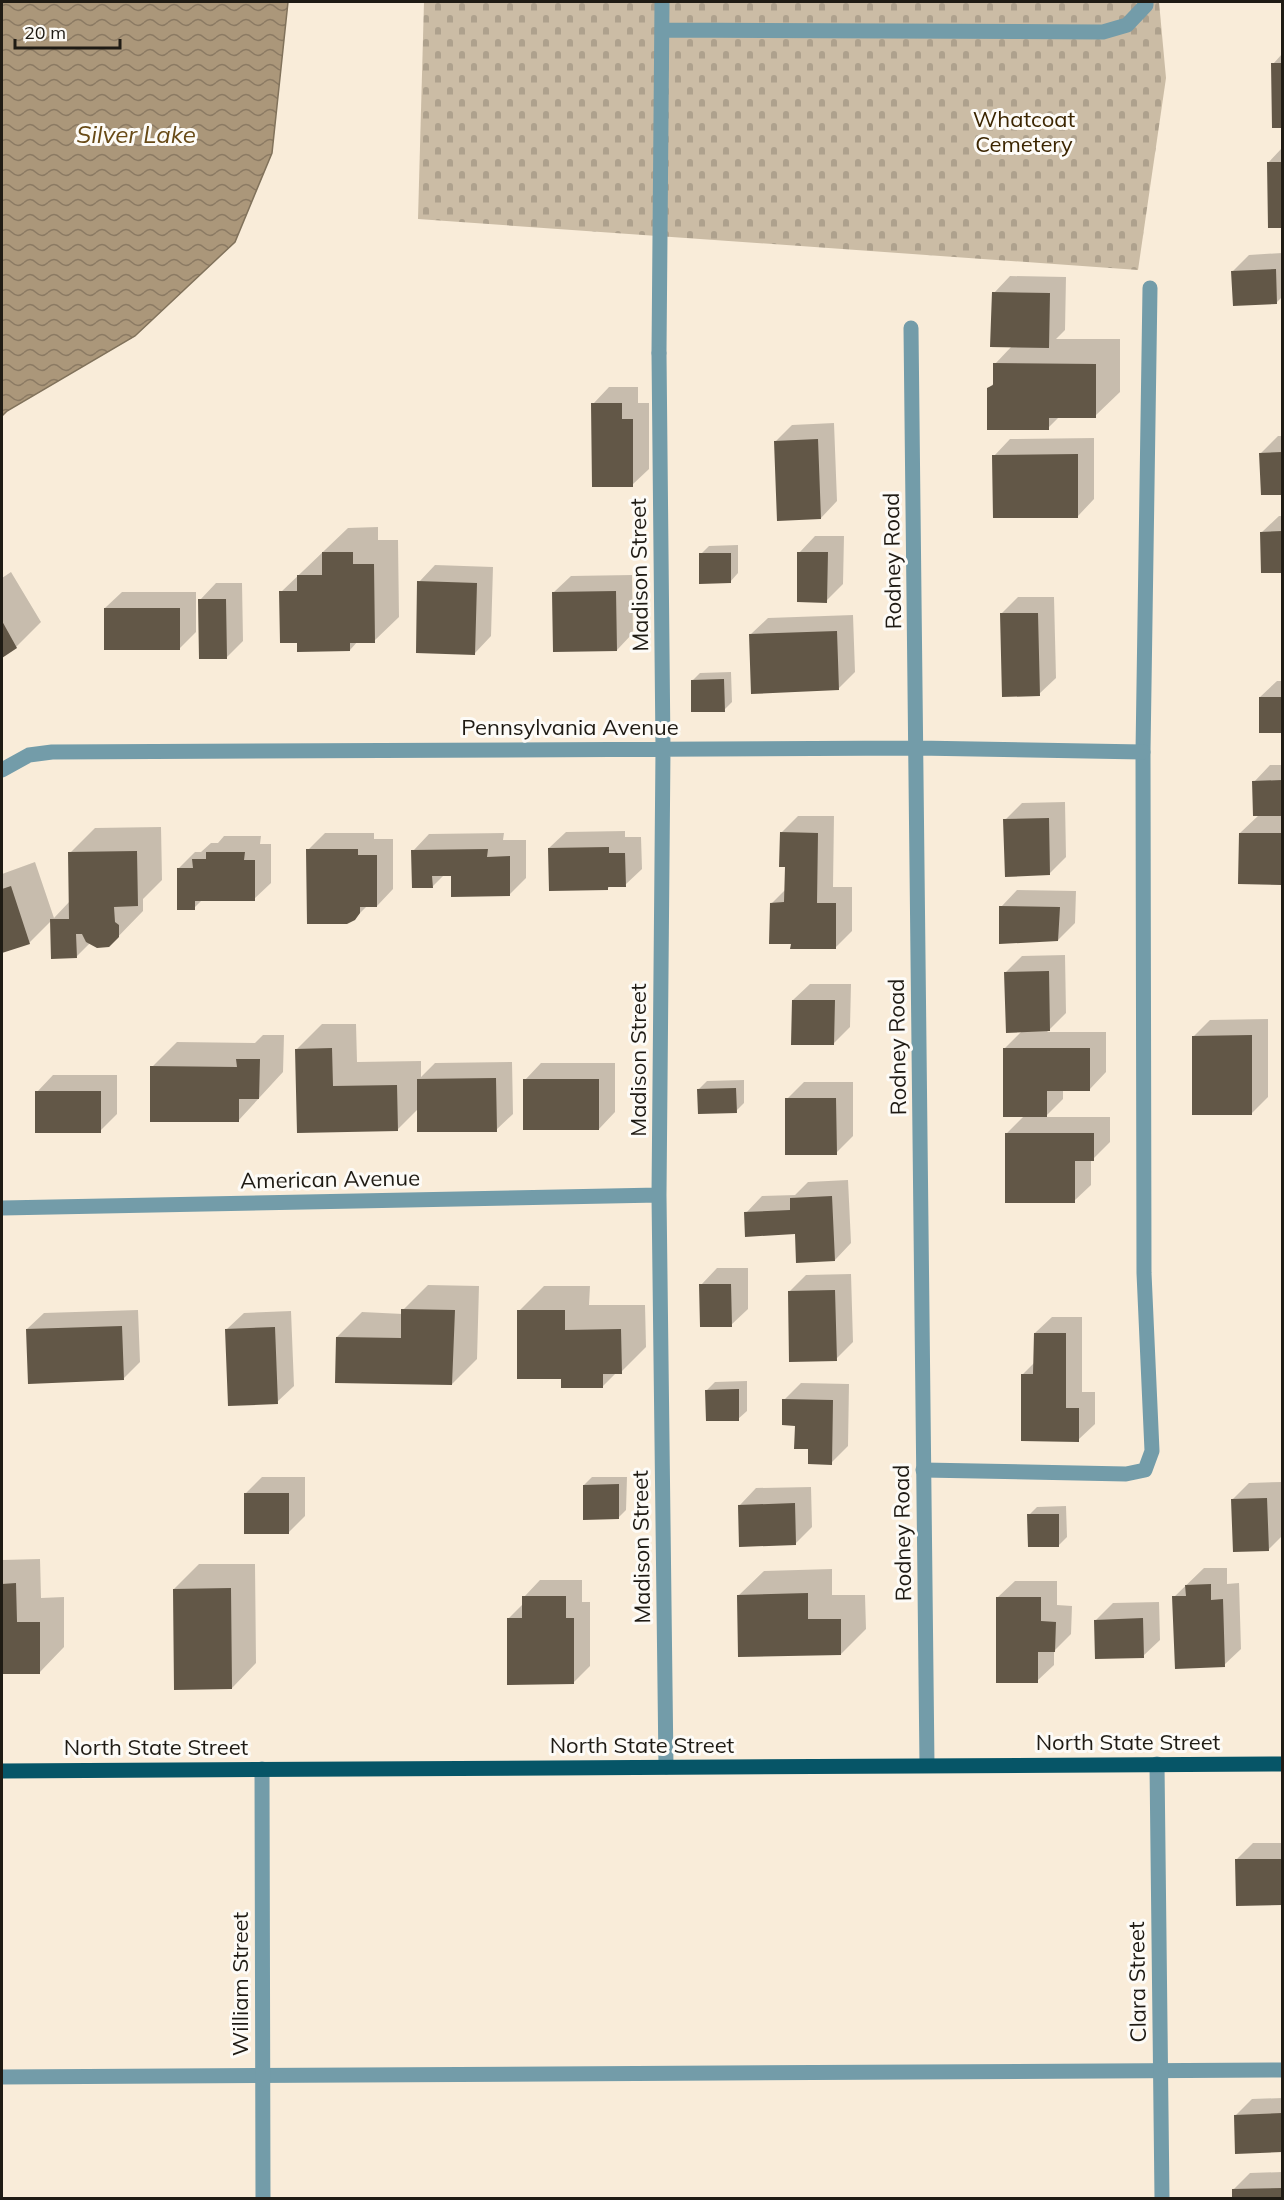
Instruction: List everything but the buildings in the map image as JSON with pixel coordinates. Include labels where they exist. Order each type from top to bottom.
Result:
[{"type":"main road","name":"North State Street","points":[[2,1771],[1282,1764]]},
{"type":"street","name":"Madison Street","points":[[663,2],[659,353],[663,749],[659,1195],[666,1767]]},
{"type":"street","points":[[662,30],[1103,32],[1127,25],[1146,5],[1146,2]]},
{"type":"street","points":[[923,1470],[1126,1474],[1145,1470],[1152,1451],[1144,1273],[1143,752],[1149,288]]},
{"type":"street","name":"Rodney Road","points":[[911,328],[927,1765]]},
{"type":"street","name":"Pennsylvania Avenue","points":[[2,770],[29,754],[52,752],[917,748],[1143,752]]},
{"type":"street","name":"American Avenue","points":[[2,1208],[659,1195]]},
{"type":"street","name":"Clara Street","points":[[1157,1764],[1162,2199]]},
{"type":"street","name":"William Street","points":[[262,1769],[263,2199]]},
{"type":"street","points":[[2,2077],[1282,2070]]},
{"type":"green space","name":"Whatcoat Cemetery","points":[[424,2],[1159,2],[1166,78],[1138,270],[418,219]]},
{"type":"water","name":"Silver Lake","points":[[2,2],[288,2],[272,153],[235,242],[135,336],[2,416]]}]
